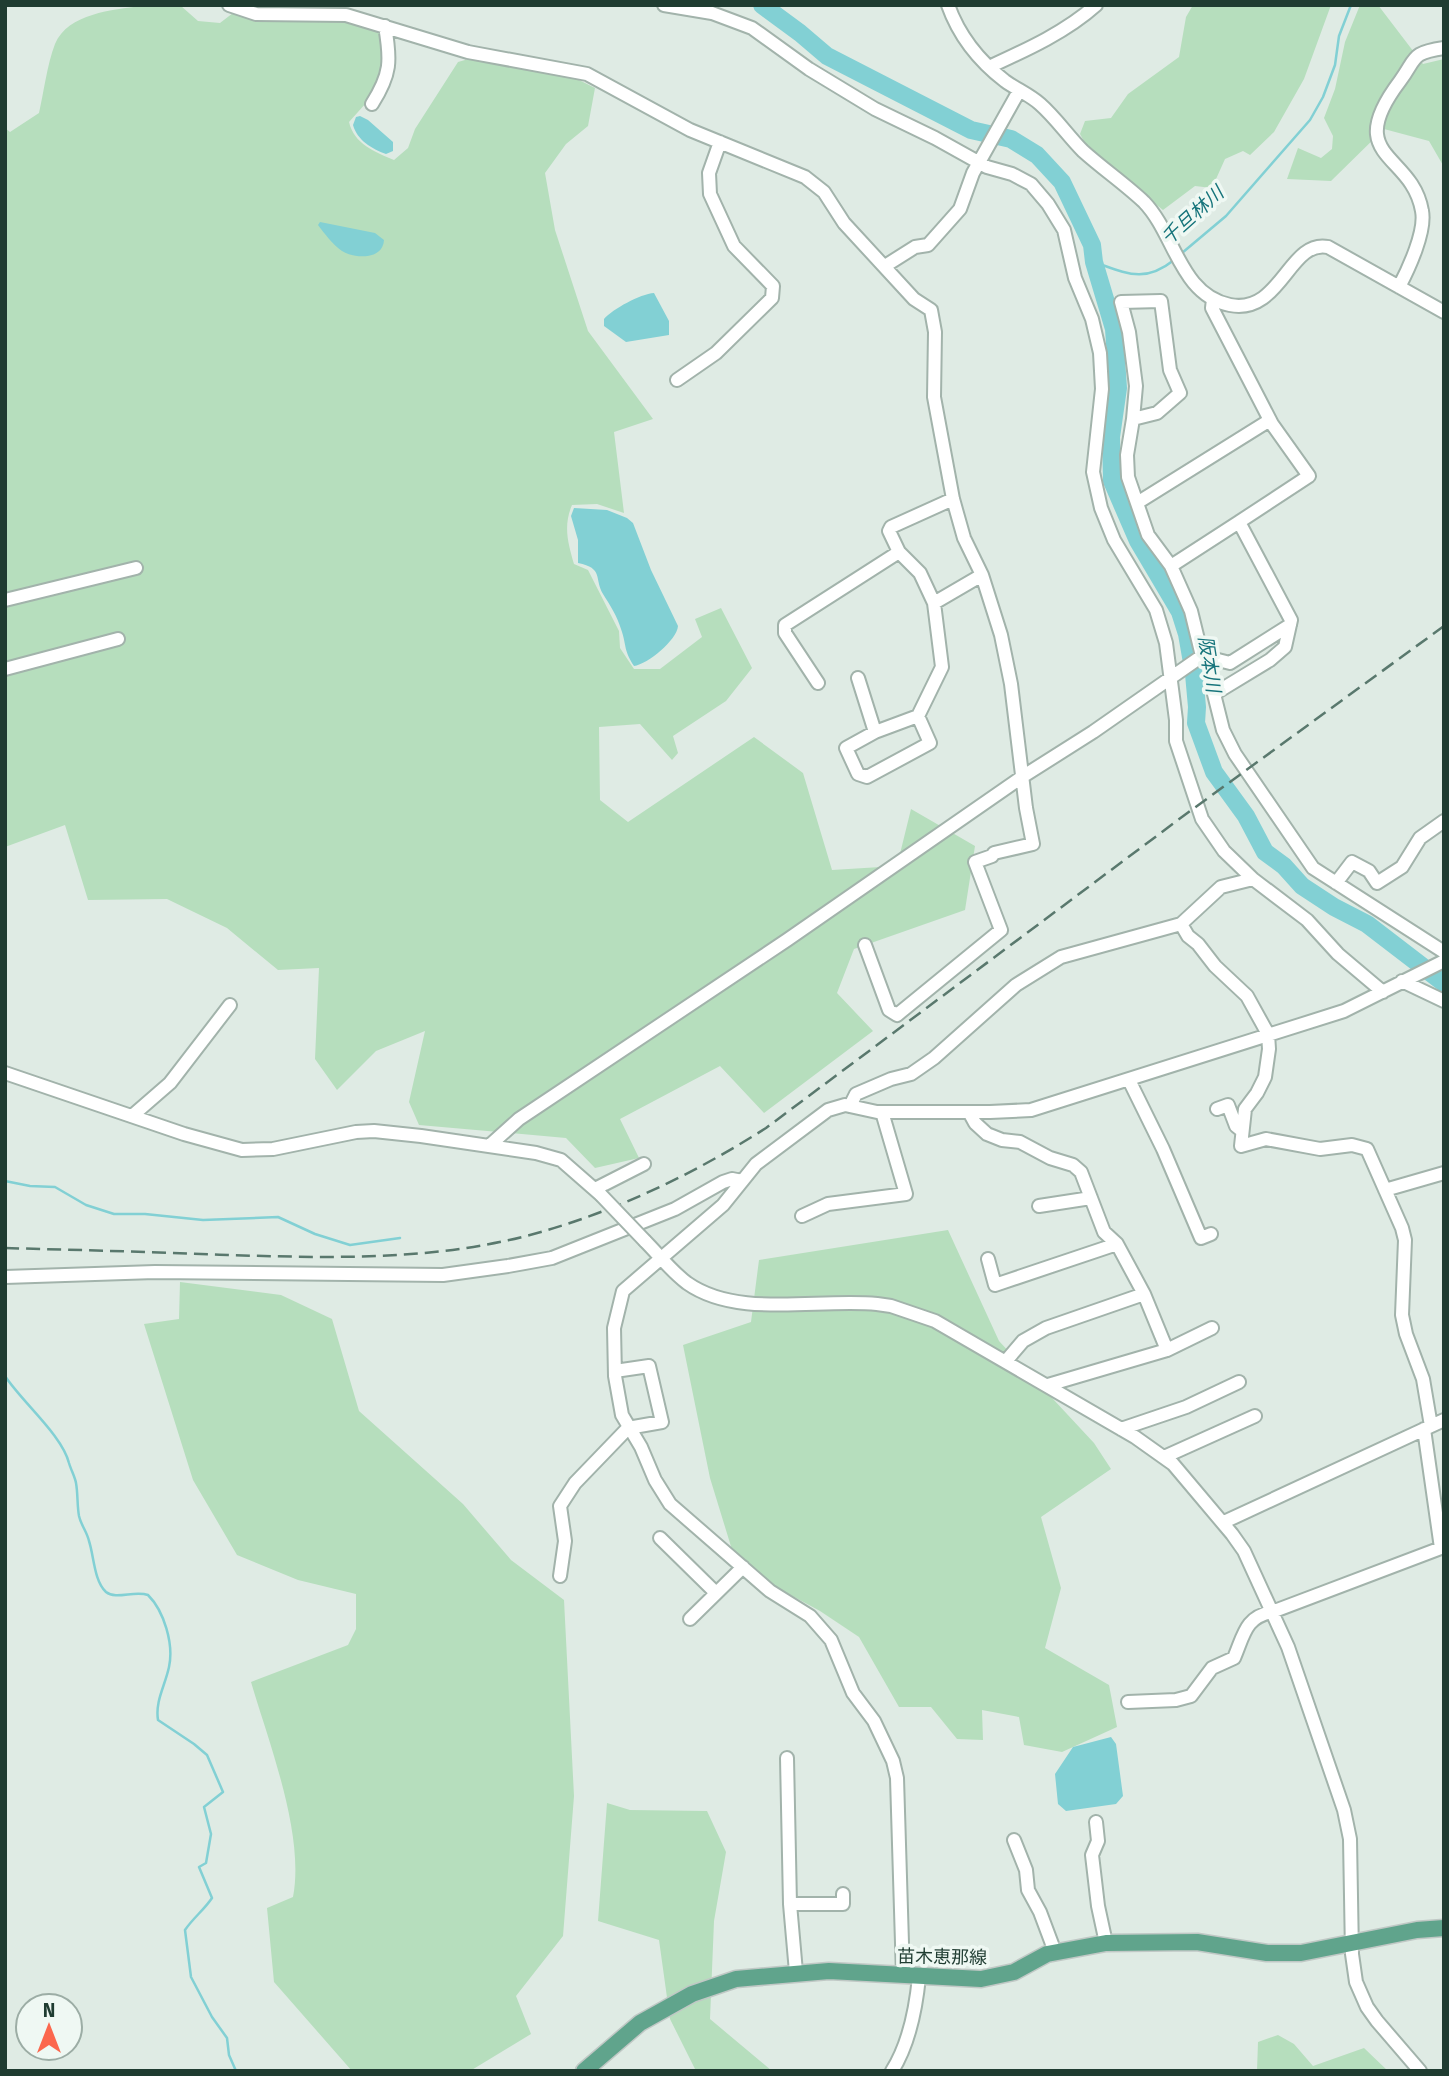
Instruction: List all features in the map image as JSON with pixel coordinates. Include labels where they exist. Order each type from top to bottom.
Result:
[{"type":"main road","name":"苗木恵那線","points":[[584,2071],[640,2023],[692,1994],[736,1979],[829,1971],[959,1980],[998,1977],[1055,1952],[1106,1943],[1197,1942],[1276,1954],[1301,1953],[1418,1930],[1444,1928]]},
{"type":"street","points":[[229,5],[256,14],[346,15],[468,52],[587,74],[690,130],[806,177],[824,192],[844,223],[914,299],[931,310],[935,332],[934,397],[953,499],[964,538],[982,575],[1001,635],[1033,844],[995,853],[975,862],[1001,930],[897,1015],[889,1010],[865,945]]},
{"type":"street","points":[[664,5],[712,13],[751,28],[809,69],[875,109],[1031,184],[1048,204],[1064,230],[1075,278],[1092,319],[1100,353],[1102,390],[1093,472],[1101,508],[1114,540],[1156,610],[1166,643],[1176,720],[1176,741],[1198,809],[1224,851],[1253,878],[1307,920],[1338,954],[1383,992]]},
{"type":"street","points":[[948,5],[958,29],[974,52],[989,67],[1037,101],[1079,147],[1145,203],[1186,272],[1200,290],[1213,299],[1229,305],[1247,306],[1255,303],[1280,284],[1302,255],[1320,245],[1444,312]]},
{"type":"street","points":[[989,67],[1051,36],[1078,20],[1096,5]]},
{"type":"street","points":[[372,104],[386,83],[388,66],[385,26]]},
{"type":"street","points":[[1399,287],[1410,266],[1423,214],[1413,186],[1380,148],[1377,126],[1386,98],[1415,58],[1424,51],[1444,48]]},
{"type":"street","points":[[885,266],[915,247],[929,245],[960,209],[973,173],[1019,90]]},
{"type":"street","points":[[677,380],[716,353],[772,298],[773,286],[734,246],[710,194],[709,173],[720,142]]},
{"type":"street","points":[[1171,566],[1309,476],[1270,420],[1212,308],[1213,299]]},
{"type":"street","points":[[1133,419],[1157,413],[1180,393],[1170,370],[1161,301],[1121,302],[1129,331],[1136,386],[1127,455],[1128,477],[1148,535],[1171,566],[1191,611],[1202,656]]},
{"type":"street","points":[[1137,503],[1270,420]]},
{"type":"street","points":[[918,716],[930,743],[867,777],[858,774],[846,748],[875,732],[918,716],[942,667],[934,603],[920,573],[899,552],[889,531],[891,527],[953,499]]},
{"type":"street","points":[[1239,522],[1291,620],[1285,647],[1214,694],[1215,705],[1235,754],[1313,868],[1444,952]]},
{"type":"street","points":[[818,683],[785,632],[785,625],[899,552]]},
{"type":"street","points":[[5,600],[136,568]]},
{"type":"street","points":[[934,603],[982,575]]},
{"type":"street","points":[[489,1146],[519,1119],[775,948],[1202,656],[1230,663],[1290,625]]},
{"type":"street","points":[[5,669],[118,639]]},
{"type":"street","points":[[858,678],[875,732]]},
{"type":"street","points":[[1336,883],[1352,862],[1368,871],[1377,883],[1402,867],[1420,838],[1444,821]]},
{"type":"street","points":[[850,1106],[856,1094],[891,1079],[911,1074],[934,1058],[1016,985],[1061,957],[1181,924],[1221,887],[1253,878]]},
{"type":"street","points":[[1128,1702],[1176,1700],[1191,1696],[1212,1668],[1234,1658],[1248,1624],[1259,1614],[1272,1612],[1441,1548],[1423,1379],[1406,1334],[1402,1315],[1405,1240],[1385,1190],[1367,1149],[1352,1144],[1320,1149],[1266,1139],[1241,1146],[1245,1109],[1265,1077],[1268,1034],[1247,996],[1215,966],[1188,936],[1181,924]]},
{"type":"street","points":[[892,2071],[898,2061],[916,2004],[911,1977],[897,1778],[893,1761],[874,1721],[853,1693],[831,1640],[810,1616],[771,1591],[670,1504],[655,1480],[641,1447],[622,1415],[615,1371],[614,1328],[623,1291],[723,1205],[756,1164],[836,1106],[882,1112],[1031,1110],[1344,1011],[1443,961]]},
{"type":"street","points":[[1407,978],[1444,1001]]},
{"type":"street","points":[[132,1116],[170,1083],[230,1005]]},
{"type":"street","points":[[5,1073],[242,1150],[273,1149],[364,1131],[421,1136],[537,1153],[561,1160],[598,1192],[676,1274],[689,1284],[723,1300],[749,1303],[863,1302],[891,1306],[935,1321],[1048,1385],[1164,1457],[1224,1522],[1244,1551],[1287,1647],[1345,1817],[1351,1863],[1352,1943],[1356,1982],[1367,2007],[1420,2071]]},
{"type":"street","points":[[1129,1080],[1163,1149],[1201,1238],[1211,1234]]},
{"type":"street","points":[[1217,1109],[1228,1105],[1236,1126],[1242,1130]]},
{"type":"street","points":[[802,1216],[828,1204],[906,1194],[882,1112]]},
{"type":"street","points":[[969,1112],[975,1123],[987,1134],[1002,1140],[1020,1142],[1081,1171],[1104,1232],[1117,1244],[1144,1294],[1167,1350]]},
{"type":"street","points":[[598,1192],[644,1164]]},
{"type":"street","points":[[1385,1190],[1444,1173]]},
{"type":"street","points":[[5,1278],[155,1272],[443,1275],[552,1258],[675,1209],[723,1182],[732,1179],[742,1181]]},
{"type":"street","points":[[1039,1206],[1091,1198]]},
{"type":"street","points":[[988,1259],[995,1285],[1117,1244]]},
{"type":"street","points":[[1006,1361],[1023,1341],[1046,1328],[1144,1294]]},
{"type":"street","points":[[1048,1385],[1167,1350],[1212,1328]]},
{"type":"street","points":[[560,1576],[565,1541],[560,1506],[575,1483],[628,1428],[662,1422],[649,1366],[615,1371]]},
{"type":"street","points":[[1121,1429],[1186,1407],[1239,1382]]},
{"type":"street","points":[[1164,1457],[1255,1416]]},
{"type":"street","points":[[1224,1522],[1444,1420]]},
{"type":"street","points":[[660,1538],[716,1593]]},
{"type":"street","points":[[690,1619],[743,1567]]},
{"type":"street","points":[[786,1758],[790,1904],[796,1972]]},
{"type":"street","points":[[1096,1822],[1098,1841],[1092,1855],[1106,1943]]},
{"type":"street","points":[[1014,1840],[1026,1870],[1028,1890],[1040,1912],[1055,1952]]},
{"type":"street","points":[[790,1904],[842,1904],[842,1894]]},
{"type":"green space","points":[[1193,5],[1331,5],[1304,79],[1274,132],[1250,155],[1243,151],[1225,159],[1212,188],[1195,186],[1163,210],[1106,166],[1087,146],[1080,134],[1085,121],[1111,118],[1128,94],[1179,57],[1186,17]]},
{"type":"green space","points":[[1360,5],[1378,5],[1423,64],[1444,59],[1444,167],[1429,141],[1384,129],[1331,181],[1287,179],[1298,148],[1321,158],[1332,149],[1333,136],[1324,118],[1335,89],[1345,42]]},
{"type":"green space","points":[[141,6],[181,6],[198,21],[220,23],[233,13],[346,17],[383,28],[384,83],[349,122],[360,142],[394,160],[408,148],[415,129],[458,62],[472,58],[563,72],[595,88],[588,126],[566,144],[545,173],[555,230],[588,331],[653,419],[614,432],[624,513],[597,504],[572,505],[567,527],[568,542],[574,564],[588,570],[619,631],[620,648],[634,669],[660,669],[702,637],[695,619],[721,608],[752,668],[726,701],[673,736],[678,753],[672,760],[640,724],[599,727],[600,800],[628,822],[754,737],[803,773],[832,870],[897,866],[911,809],[975,846],[965,910],[854,949],[837,993],[873,1031],[764,1113],[720,1066],[620,1119],[639,1158],[595,1168],[566,1138],[419,1125],[409,1102],[425,1031],[376,1051],[337,1090],[315,1059],[319,968],[278,970],[227,928],[167,899],[88,900],[65,825],[5,847],[5,128],[10,132],[39,113],[48,69],[55,44],[61,34],[81,19],[92,15]]},
{"type":"green space","points":[[948,1230],[999,1341],[1094,1443],[1111,1469],[1041,1517],[1061,1588],[1045,1648],[1109,1685],[1117,1727],[1062,1752],[1024,1745],[1019,1717],[982,1710],[983,1740],[957,1739],[931,1707],[899,1707],[859,1637],[820,1611],[737,1566],[710,1478],[683,1345],[751,1322],[759,1260]]},
{"type":"green space","points":[[180,1282],[281,1295],[332,1319],[359,1411],[463,1504],[511,1560],[564,1600],[574,1796],[563,1936],[516,1996],[531,2034],[470,2071],[352,2071],[274,1982],[267,1908],[293,1897],[294,1846],[283,1789],[251,1682],[348,1645],[356,1629],[356,1594],[298,1580],[237,1555],[193,1480],[144,1324],[179,1319]]},
{"type":"green space","points":[[607,1803],[630,1810],[707,1811],[726,1852],[714,1921],[710,2019],[772,2071],[696,2071],[670,2019],[659,1940],[598,1921]]},
{"type":"green space","points":[[1278,2035],[1294,2044],[1313,2066],[1364,2048],[1388,2071],[1257,2071],[1258,2042]]},
{"type":"water","points":[[360,116],[393,142],[393,151],[386,154],[370,147],[362,139],[353,125],[356,117]]},
{"type":"water","points":[[320,222],[375,233],[384,240],[382,247],[367,256],[347,254],[329,239],[318,225]]},
{"type":"water","points":[[654,293],[669,321],[669,335],[626,342],[604,326],[604,319],[614,311],[634,299]]},
{"type":"water","points":[[574,508],[607,510],[633,523],[651,570],[678,626],[667,644],[640,664],[634,666],[628,655],[619,624],[600,589],[595,571],[578,563],[578,540],[571,516]]},
{"type":"water","points":[[1111,1737],[1116,1744],[1123,1796],[1116,1804],[1066,1811],[1058,1804],[1055,1774],[1073,1747]]},
{"type":"waterway","name":"阪本川","points":[[762,5],[827,56],[971,130],[1011,139],[1037,155],[1062,182],[1092,245],[1094,262],[1114,329],[1118,388],[1111,437],[1112,481],[1138,541],[1180,612],[1194,674],[1196,723],[1214,772],[1246,816],[1265,852],[1284,866],[1302,886],[1367,924],[1444,983]]},
{"type":"waterway","name":"千旦林川","points":[[1182,253],[1226,216],[1310,120],[1323,97],[1335,65],[1339,36],[1351,5]]},
{"type":"waterway","name":"千旦林川","points":[[1094,262],[1125,273],[1144,274],[1174,260]]},
{"type":"waterway","points":[[5,1181],[55,1187],[86,1205],[114,1214],[203,1220],[278,1217],[315,1234],[350,1245],[400,1238]]},
{"type":"waterway","points":[[5,1376],[65,1452],[75,1481],[79,1516],[102,1587],[106,1592],[115,1595],[148,1595],[159,1610],[169,1638],[170,1658],[159,1700],[158,1720],[207,1755],[223,1792],[204,1807],[211,1834],[206,1863],[199,1867],[212,1898],[185,1930],[191,1977],[212,2017],[227,2038],[229,2055],[236,2071]]},
{"type":"railway","points":[[5,1248],[304,1257],[418,1254],[455,1250],[530,1235],[623,1203],[710,1161],[766,1128],[1186,814],[1444,626]]}]
